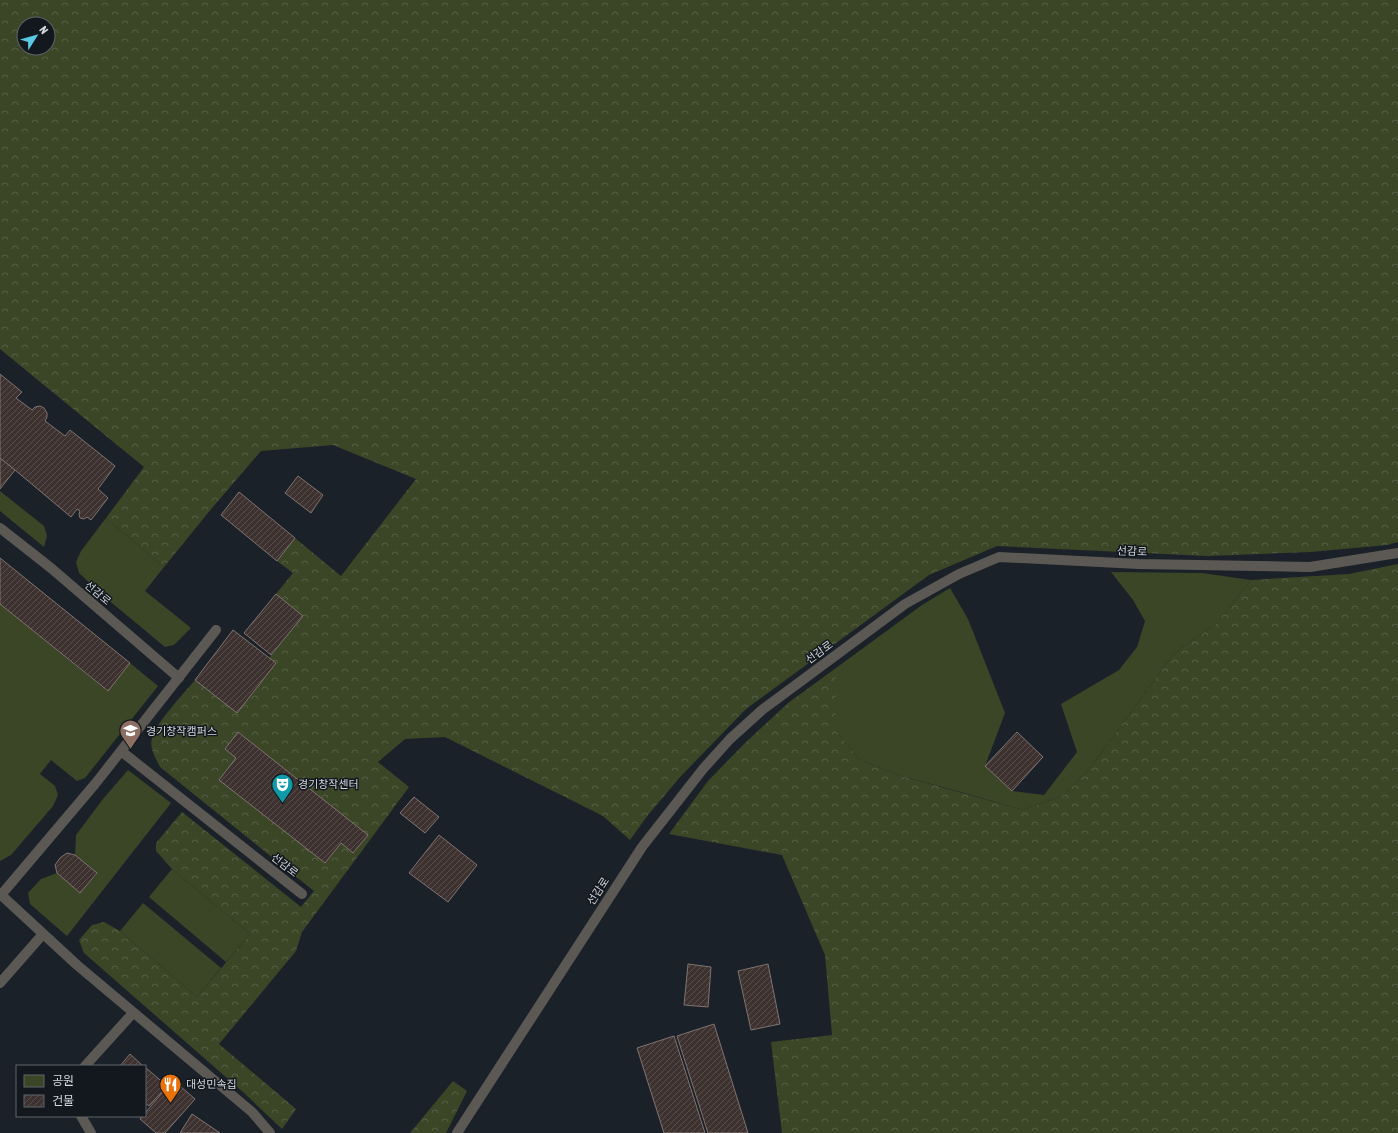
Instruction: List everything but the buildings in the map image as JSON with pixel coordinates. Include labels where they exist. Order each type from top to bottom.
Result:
[{"type":"lane","name":"선감로","points":[[0,528],[51,568],[179,678]]},
{"type":"lane","name":"선감로","points":[[457,1133],[642,847],[703,769],[730,739],[762,710],[905,604],[959,574],[999,557],[1139,564],[1310,567],[1398,553]]},
{"type":"lane","points":[[216,630],[95,784],[1,894],[77,965],[252,1112],[270,1133]]},
{"type":"lane","name":"선감로","points":[[121,751],[302,894]]},
{"type":"lane","points":[[0,983],[43,934]]},
{"type":"lane","points":[[86,1065],[133,1013]]},
{"type":"lane","points":[[82,1117],[91,1133]]},
{"type":"green space","points":[[0,0],[1398,0],[1398,542],[1387,545],[1311,552],[1207,556],[997,546],[929,575],[746,709],[681,776],[648,815],[630,840],[603,816],[445,737],[405,739],[378,762],[409,787],[302,932],[296,951],[219,1044],[296,1109],[282,1129],[243,1092],[84,953],[79,940],[92,925],[104,922],[120,931],[197,997],[250,934],[172,869],[156,851],[156,843],[182,812],[301,907],[314,891],[160,767],[152,749],[151,742],[158,725],[177,700],[195,680],[237,713],[275,663],[269,658],[303,616],[276,594],[293,573],[277,561],[295,538],[341,576],[416,479],[333,445],[261,451],[164,567],[106,518],[144,467],[0,349]],"holes":[[[238,732],[367,835],[354,853],[225,749]]]},
{"type":"green space","points":[[0,491],[44,526],[47,536],[44,547],[0,511]]},
{"type":"green space","points":[[106,518],[164,567],[145,591],[191,628],[174,645],[165,647],[106,598],[79,573],[76,562],[81,551]]},
{"type":"green space","points":[[1398,564],[1398,1133],[782,1133],[771,1042],[832,1035],[825,955],[782,855],[669,834],[708,781],[744,744],[788,703],[836,668],[836,731],[860,760],[898,775],[1023,810],[1064,795],[1091,767],[1174,653],[1216,624],[1251,580],[1349,574]]},
{"type":"green space","points":[[1111,572],[1202,573],[1251,580],[1216,624],[1174,653],[1091,767],[1064,795],[1023,810],[898,775],[860,760],[836,731],[836,668],[922,605],[950,588],[968,619],[1005,713],[985,766],[1012,791],[1044,795],[1077,752],[1061,704],[1119,670],[1137,647],[1145,621],[1133,600]]},
{"type":"green space","points":[[0,604],[107,691],[130,663],[158,686],[85,778],[77,781],[51,760],[40,774],[55,786],[58,795],[53,806],[11,855],[0,861]]},
{"type":"green space","points":[[128,770],[171,803],[67,936],[30,904],[28,893],[41,879],[57,873],[80,893],[97,874],[75,855],[76,835],[103,799]]},
{"type":"green space","points":[[172,869],[250,934],[226,962],[149,897]]},
{"type":"green space","points":[[143,903],[221,968],[197,997],[120,931]]},
{"type":"green space","points":[[453,1081],[467,1091],[446,1133],[410,1133]]},
{"type":"place","name":"경기창작캠퍼스","points":[[130,750]]},
{"type":"place","name":"경기창작센터","points":[[282,804]]},
{"type":"place","name":"대성민속집","points":[[170,1104]]}]
